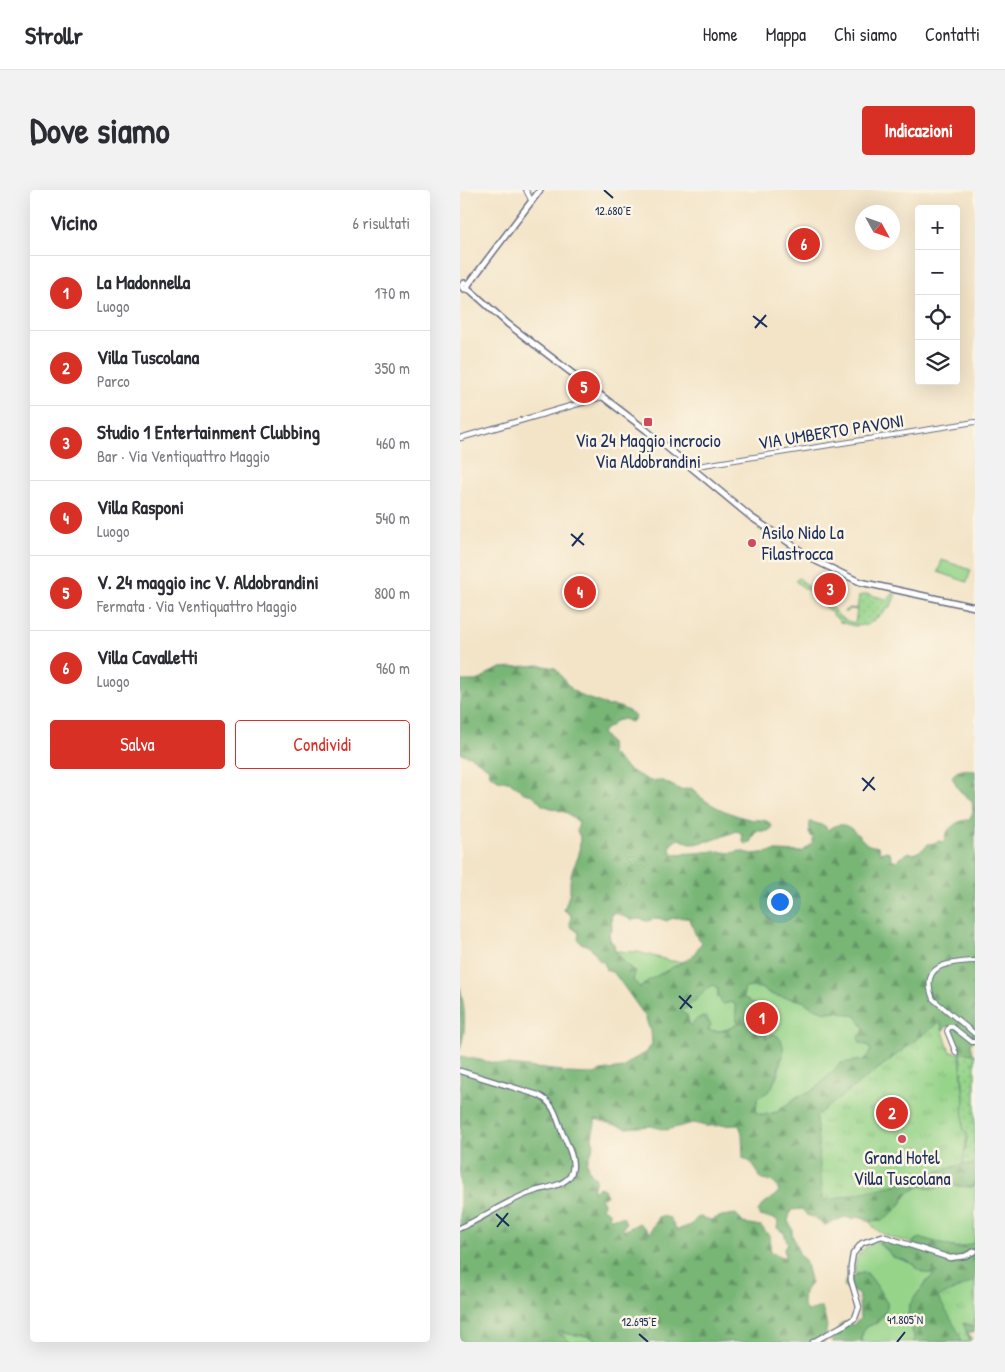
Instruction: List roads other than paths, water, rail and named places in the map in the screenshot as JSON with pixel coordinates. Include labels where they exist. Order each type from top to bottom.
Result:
[{"type":"main road","points":[[540,190],[464,286],[508,324],[646,430],[751,518],[816,561],[860,582],[975,607]]},
{"type":"street","points":[[526,190],[532,202]]},
{"type":"street","points":[[460,438],[602,397]]},
{"type":"street","name":"VIA UMBERTO PAVONI","points":[[691,467],[975,422]]},
{"type":"street","points":[[975,961],[955,961],[938,966],[932,973],[929,982],[932,999],[975,1034]]},
{"type":"street","points":[[956,1053],[947,1031],[949,1027],[953,1027],[972,1042],[975,1042]]},
{"type":"street","points":[[460,1071],[502,1083],[546,1099],[551,1105],[570,1152],[572,1166],[570,1176],[563,1182],[522,1196],[460,1228]]},
{"type":"street","points":[[812,1342],[844,1326],[855,1318],[858,1307],[851,1280],[851,1266],[853,1254],[862,1243],[882,1236],[950,1258],[965,1256],[975,1251]]},
{"type":"place","name":"Villa Cavalletti","points":[[804,244]]},
{"type":"place","name":"V. 24 maggio inc V. Aldobrandini","points":[[584,387]]},
{"type":"place","name":"Via 24 Maggio incrocio Via Aldobrandini","points":[[648,422]]},
{"type":"place","name":"Asilo Nido La Filastrocca","points":[[752,543]]},
{"type":"place","name":"Studio 1 Entertainment Clubbing","points":[[830,589]]},
{"type":"place","name":"Villa Rasponi","points":[[580,592]]},
{"type":"place","name":"La Madonnella","points":[[762,1018]]},
{"type":"place","name":"Villa Tuscolana","points":[[892,1113]]},
{"type":"place","name":"Grand Hotel Villa Tuscolana","points":[[902,1139]]}]
